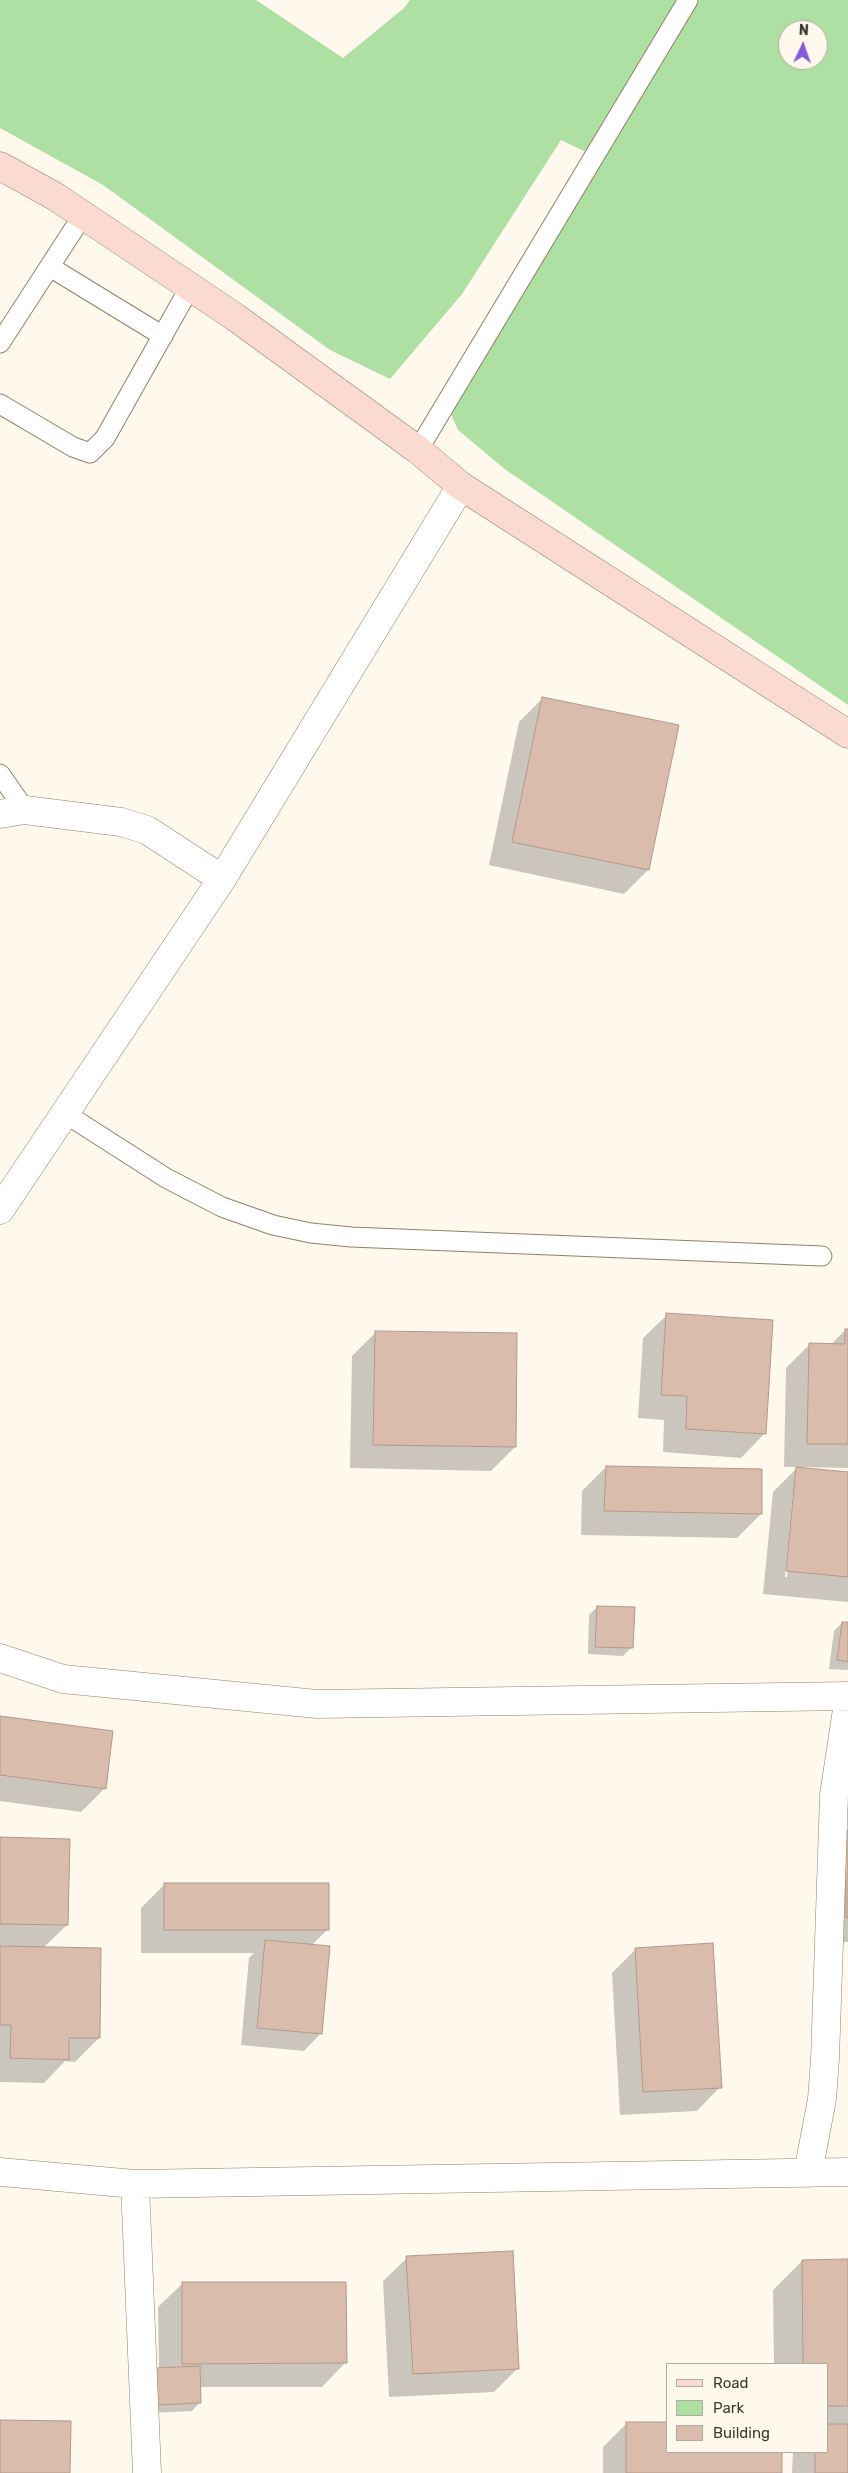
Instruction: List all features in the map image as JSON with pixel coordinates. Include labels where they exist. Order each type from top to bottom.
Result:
[{"type":"street","points":[[0,166],[56,197],[235,317],[418,450],[461,486],[848,734]]},
{"type":"street","points":[[0,1210],[222,879],[461,486]]},
{"type":"street","points":[[12,812],[121,822],[147,830],[222,879]]},
{"type":"street","points":[[0,1658],[63,1678],[317,1704],[848,1696]]},
{"type":"street","points":[[808,2173],[822,2099],[834,1795],[848,1703]]},
{"type":"street","points":[[0,2172],[135,2184],[848,2172]]},
{"type":"street","points":[[135,2184],[146,2473]]},
{"type":"lane","points":[[418,450],[688,0]]},
{"type":"lane","points":[[0,343],[83,215]]},
{"type":"lane","points":[[50,267],[163,336]]},
{"type":"lane","points":[[0,404],[73,446],[90,453],[105,438],[190,287]]},
{"type":"lane","points":[[0,774],[12,812]]},
{"type":"lane","points":[[66,1114],[166,1178],[222,1207],[273,1226],[311,1233],[361,1238],[822,1256]]},
{"type":"green space","points":[[0,0],[256,0],[343,58],[404,8],[410,0],[848,0],[848,705],[506,470],[458,430],[451,414],[451,383],[598,158],[561,140],[462,294],[390,379],[330,350],[103,185],[0,128]]},
{"type":"building","points":[[542,697],[679,725],[649,870],[512,842]]},
{"type":"building","points":[[666,1313],[773,1320],[766,1434],[686,1429],[687,1396],[661,1395]]},
{"type":"building","points":[[845,1329],[848,1329],[848,1444],[807,1444],[809,1343],[845,1344]]},
{"type":"building","points":[[375,1331],[517,1333],[516,1447],[373,1445]]},
{"type":"building","points":[[606,1466],[762,1469],[762,1514],[604,1511]]},
{"type":"building","points":[[796,1467],[848,1472],[848,1577],[786,1571]]},
{"type":"building","points":[[597,1606],[635,1607],[633,1648],[595,1647]]},
{"type":"building","points":[[842,1622],[848,1622],[848,1662],[837,1660]]},
{"type":"building","points":[[0,1716],[113,1731],[106,1789],[0,1775]]},
{"type":"building","points":[[845,1830],[848,1830],[848,1918],[846,1918]]},
{"type":"building","points":[[0,1837],[70,1839],[68,1925],[0,1924]]},
{"type":"building","points":[[164,1883],[329,1883],[329,1930],[164,1930]]},
{"type":"building","points":[[265,1940],[330,1946],[322,2034],[257,2028]]},
{"type":"building","points":[[713,1943],[722,2088],[643,2092],[635,1948]]},
{"type":"building","points":[[0,1946],[101,1948],[100,2038],[69,2038],[69,2060],[10,2058],[11,2025],[0,2025]]},
{"type":"building","points":[[513,2251],[519,2369],[413,2374],[406,2256]]},
{"type":"building","points":[[848,2259],[848,2406],[828,2406],[828,2363],[803,2363],[802,2260]]},
{"type":"building","points":[[182,2282],[346,2282],[347,2363],[182,2364]]},
{"type":"building","points":[[200,2366],[201,2403],[157,2405],[156,2368]]},
{"type":"building","points":[[0,2420],[71,2421],[70,2473],[0,2473]]},
{"type":"building","points":[[626,2422],[666,2422],[666,2453],[782,2453],[782,2473],[626,2473]]},
{"type":"building","points":[[828,2424],[848,2424],[848,2473],[815,2473],[815,2453],[828,2453]]}]
